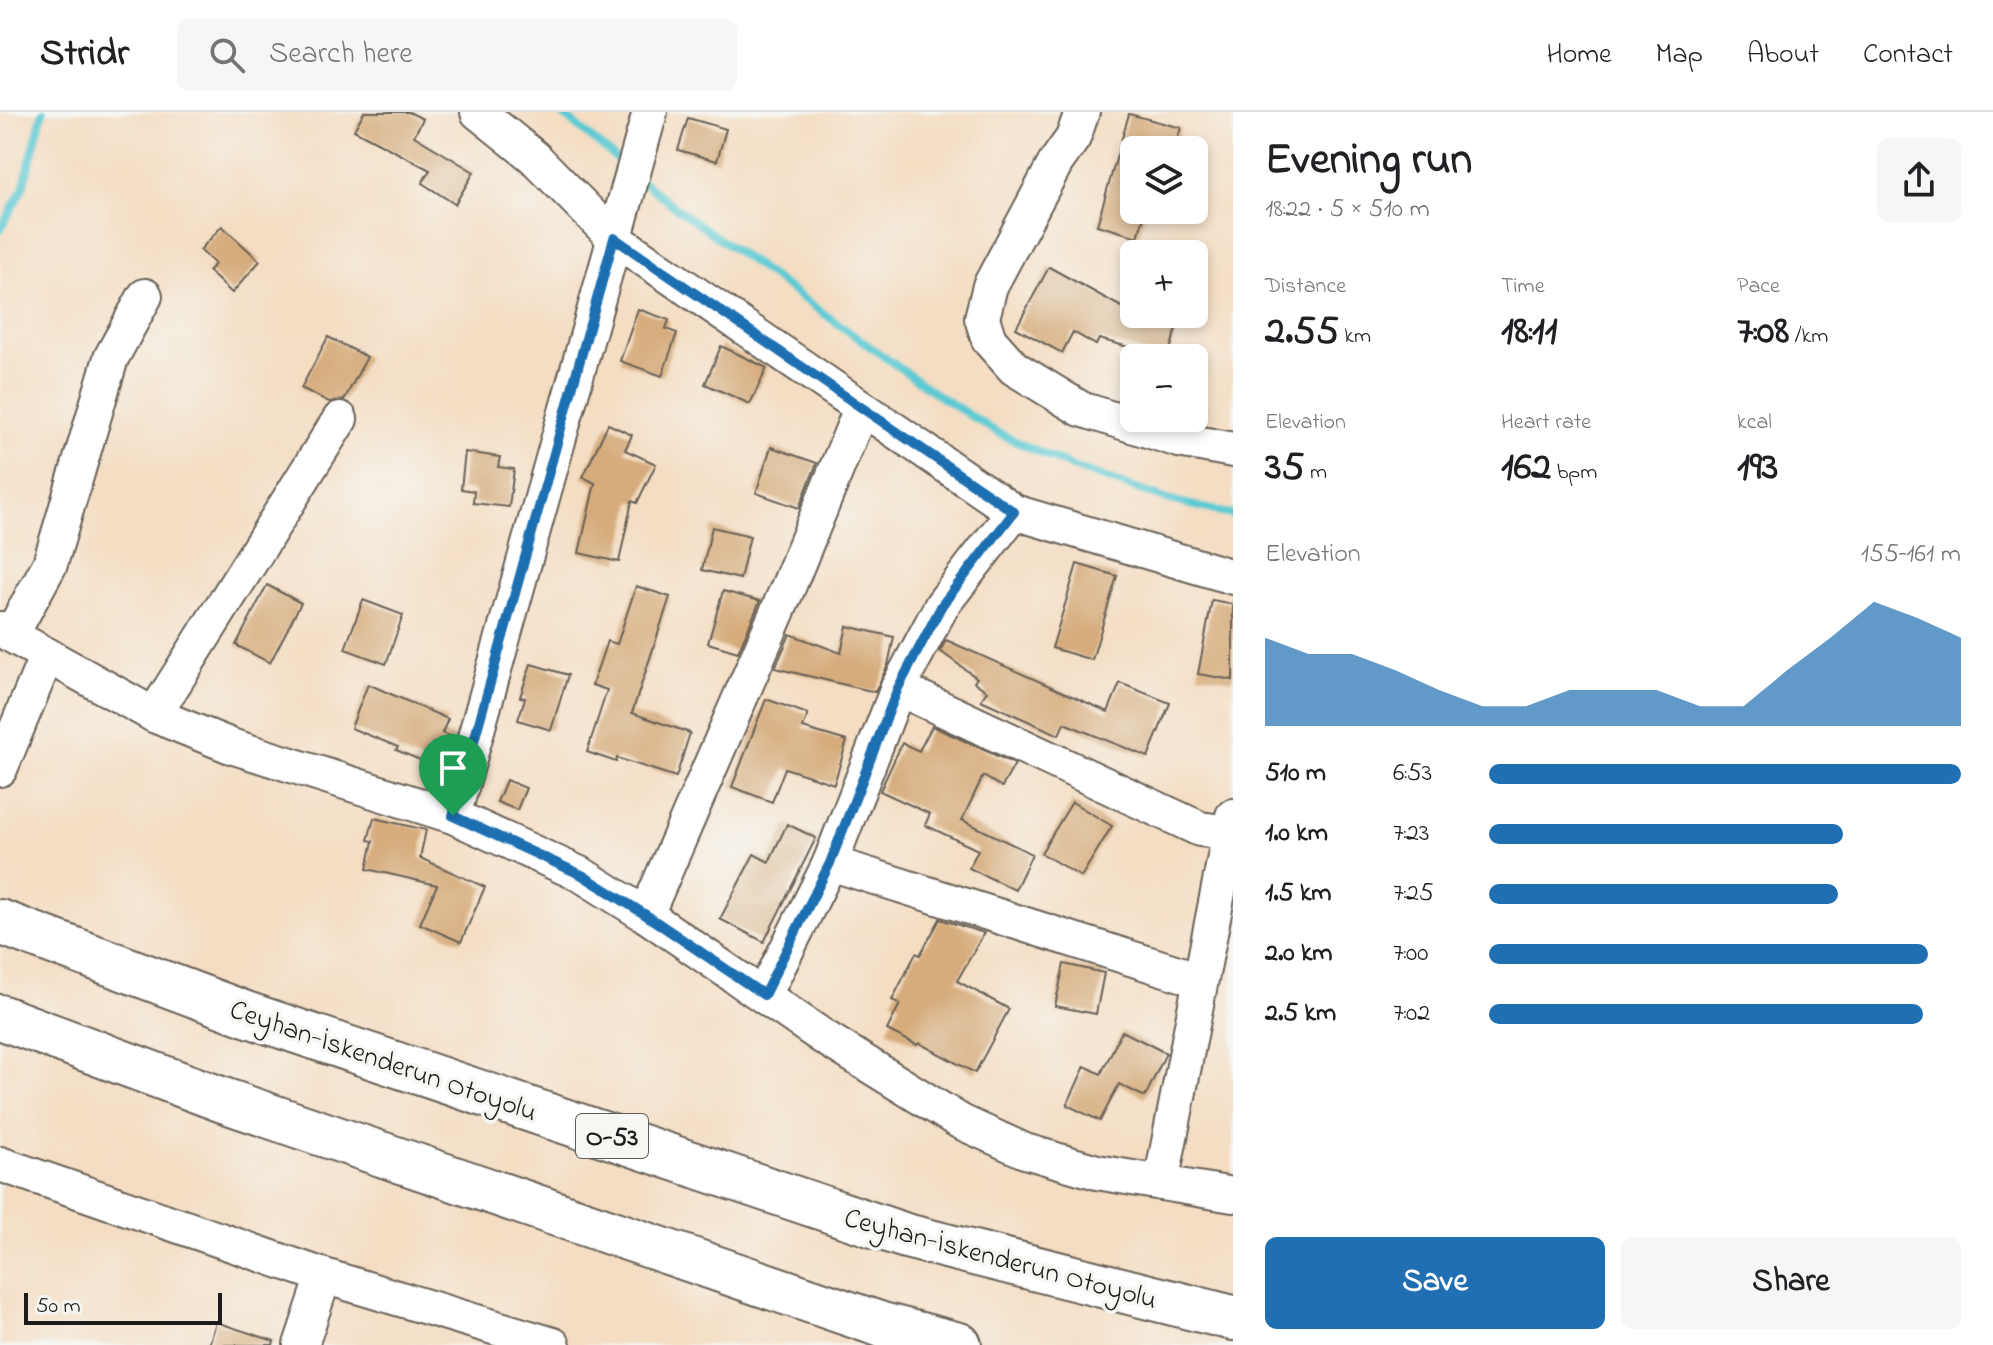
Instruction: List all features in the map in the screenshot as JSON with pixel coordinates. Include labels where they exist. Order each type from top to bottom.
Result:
[{"type":"highway","name":"Ceyhan-İskenderun Otoyolu","points":[[0,922],[246,1014],[906,1236],[1233,1318]]},
{"type":"highway","points":[[0,1017],[223,1100],[882,1325],[959,1345]]},
{"type":"street","points":[[478,112],[534,157],[614,238],[1014,512],[1233,577]]},
{"type":"street","points":[[453,816],[650,112]]},
{"type":"street","points":[[1082,112],[1073,138],[1056,162],[990,286],[982,318],[989,340],[1014,368],[1081,409],[1179,440],[1233,450]]},
{"type":"street","points":[[145,296],[111,358],[50,564],[5,632],[154,715],[231,746],[453,816],[582,875],[646,915],[822,1036],[961,1122],[1025,1151],[1097,1172],[1233,1195]]},
{"type":"street","points":[[646,915],[789,585],[861,409]]},
{"type":"street","points":[[154,715],[340,419]]},
{"type":"street","points":[[764,995],[830,863],[898,688],[942,605],[1014,512]]},
{"type":"street","points":[[0,769],[47,655]]},
{"type":"street","points":[[898,688],[1200,829],[1231,824],[1161,1183]]},
{"type":"street","points":[[830,863],[1200,980]]},
{"type":"street","points":[[0,1164],[324,1276],[553,1345]]},
{"type":"street","points":[[301,1345],[324,1276]]},
{"type":"building","points":[[364,112],[409,112],[423,119],[414,136],[474,172],[455,204],[422,183],[430,170],[354,130]]},
{"type":"building","points":[[1129,114],[1181,128],[1178,136],[1123,136]]},
{"type":"building","points":[[688,118],[726,129],[717,161],[678,150]]},
{"type":"building","points":[[1120,145],[1120,224],[1142,224],[1138,237],[1097,225]]},
{"type":"building","points":[[222,226],[260,261],[232,293],[208,271],[215,264],[200,250]]},
{"type":"building","points":[[1049,267],[1120,306],[1120,328],[1176,328],[1172,344],[1120,345],[1099,339],[1096,345],[1073,332],[1062,353],[1016,328]]},
{"type":"building","points":[[638,309],[669,320],[666,329],[677,333],[662,376],[620,361]]},
{"type":"building","points":[[328,337],[367,357],[344,400],[329,402],[301,388]]},
{"type":"building","points":[[721,346],[767,368],[750,404],[705,384]]},
{"type":"building","points":[[608,424],[632,435],[625,450],[656,464],[637,503],[632,501],[619,562],[579,553],[595,483],[583,477]]},
{"type":"building","points":[[771,447],[817,463],[799,508],[756,493]]},
{"type":"building","points":[[465,452],[500,457],[498,467],[514,469],[509,507],[473,503],[474,491],[461,489]]},
{"type":"building","points":[[712,527],[750,536],[740,579],[702,570]]},
{"type":"building","points":[[1077,564],[1117,576],[1092,660],[1052,648]]},
{"type":"building","points":[[267,585],[301,603],[270,663],[236,645]]},
{"type":"building","points":[[636,586],[670,597],[632,713],[690,733],[676,777],[587,752],[607,690],[592,685],[607,641],[617,644]]},
{"type":"building","points":[[723,591],[760,601],[738,652],[708,643]]},
{"type":"building","points":[[363,600],[403,615],[386,664],[345,649]]},
{"type":"building","points":[[1212,600],[1233,604],[1233,680],[1198,674]]},
{"type":"building","points":[[847,626],[894,637],[888,665],[875,692],[775,668],[790,634],[841,653]]},
{"type":"building","points":[[946,640],[1108,712],[1120,683],[1170,703],[1148,757],[1064,723],[1059,735],[981,700],[987,691],[974,682],[977,678],[940,651]]},
{"type":"building","points":[[531,664],[568,675],[551,730],[518,720],[525,698],[520,697]]},
{"type":"building","points":[[368,684],[448,719],[442,733],[454,738],[444,770],[351,728]]},
{"type":"building","points":[[766,699],[808,714],[803,728],[847,741],[834,784],[785,768],[772,802],[732,787]]},
{"type":"building","points":[[932,726],[1015,764],[1002,787],[983,776],[962,820],[1032,854],[1015,890],[969,868],[978,850],[925,825],[930,814],[880,791],[902,743],[919,751]]},
{"type":"building","points":[[506,780],[526,788],[517,810],[497,802]]},
{"type":"building","points":[[1072,802],[1112,826],[1081,877],[1041,853]]},
{"type":"building","points":[[374,818],[426,830],[420,858],[485,887],[461,942],[420,924],[437,885],[367,869],[373,841],[368,840]]},
{"type":"building","points":[[787,824],[816,838],[764,942],[720,919],[754,854],[769,862]]},
{"type":"building","points":[[940,919],[984,933],[957,981],[1009,1009],[975,1073],[887,1030],[900,1004],[892,1000],[916,953],[920,955]]},
{"type":"building","points":[[1064,964],[1104,973],[1096,1014],[1055,1006]]},
{"type":"building","points":[[1122,1031],[1166,1053],[1145,1097],[1119,1084],[1100,1121],[1067,1105],[1085,1066],[1101,1074]]},
{"type":"building","points":[[216,1322],[274,1341],[273,1345],[209,1345]]},
{"type":"waterway","points":[[0,230],[23,188],[43,112]]},
{"type":"waterway","points":[[560,112],[625,166]]},
{"type":"waterway","points":[[641,180],[939,396],[998,433],[1072,467],[1166,499],[1233,515]]},
{"type":"route","points":[[614,238],[1014,512],[942,605],[898,688],[830,863],[764,995],[582,875],[453,816],[614,238]]}]
